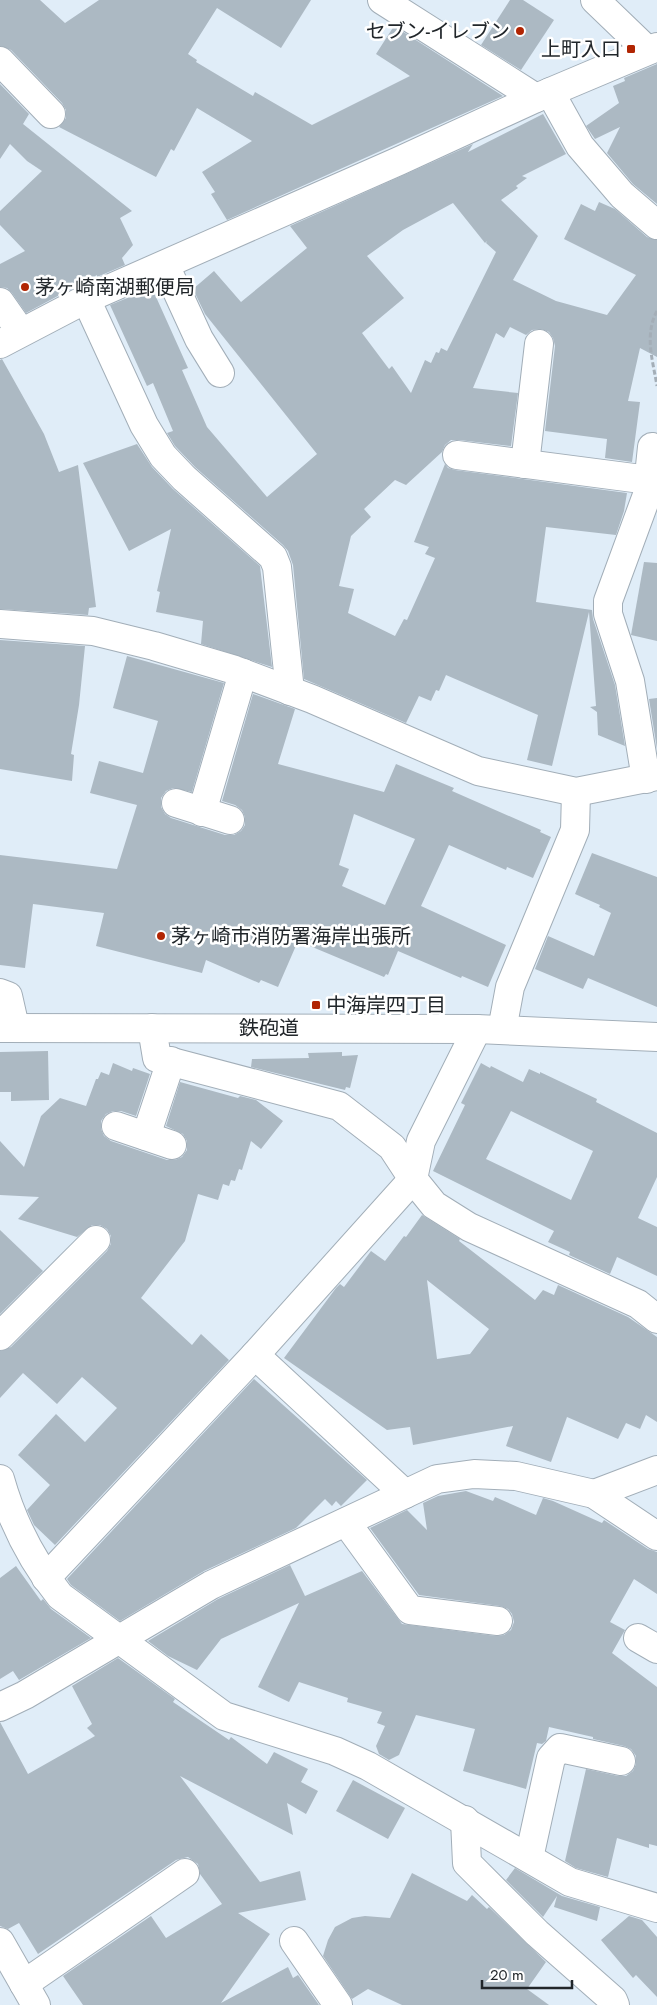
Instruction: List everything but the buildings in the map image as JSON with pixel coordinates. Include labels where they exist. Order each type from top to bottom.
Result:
[{"type":"street","points":[[382,0],[543,95],[580,146],[622,195],[657,225]]},
{"type":"street","points":[[0,302],[11,338],[86,299],[399,162],[543,95],[652,49],[595,0]]},
{"type":"street","points":[[0,62],[51,114]]},
{"type":"street","points":[[165,265],[199,338],[220,373]]},
{"type":"street","points":[[86,299],[144,425],[163,456],[184,478],[273,557],[277,567],[290,691]]},
{"type":"street","points":[[525,464],[539,344]]},
{"type":"street","points":[[0,624],[93,631],[154,646],[243,673],[478,771],[576,792],[651,777],[630,681],[608,614],[608,601],[647,495],[652,447]]},
{"type":"street","points":[[457,455],[649,480]]},
{"type":"street","points":[[202,812],[243,673]]},
{"type":"street","points":[[46,1578],[255,1355],[413,1179],[421,1141],[490,1030],[510,987],[575,830],[576,792]]},
{"type":"street","points":[[176,803],[230,820]]},
{"type":"street","points":[[0,993],[8,996],[8,1028]]},
{"type":"street","name":"鉄砲道","points":[[8,1028],[490,1030],[657,1037]]},
{"type":"street","points":[[152,1028],[157,1058],[339,1106],[392,1147],[413,1179],[434,1205],[469,1227],[638,1304],[657,1319]]},
{"type":"street","points":[[146,1136],[171,1061]]},
{"type":"street","points":[[116,1126],[172,1145]]},
{"type":"street","points":[[0,1336],[96,1240]]},
{"type":"street","points":[[255,1355],[405,1494]]},
{"type":"street","points":[[594,1494],[657,1470]]},
{"type":"street","points":[[0,1707],[25,1695],[211,1585],[438,1479],[474,1474],[516,1476],[594,1494],[657,1536]]},
{"type":"street","points":[[0,1479],[7,1504],[24,1542],[46,1578],[60,1596],[224,1716],[335,1751],[368,1766],[465,1820],[570,1882],[657,1908]]},
{"type":"street","points":[[346,1522],[410,1610],[498,1621]]},
{"type":"street","points":[[529,1858],[550,1758],[560,1748],[622,1762]]},
{"type":"street","points":[[465,1820],[467,1862],[536,1933],[613,2000],[615,2005]]},
{"type":"street","points":[[0,1942],[30,1994],[185,1874]]},
{"type":"street","points":[[294,1942],[338,2005]]},
{"type":"path","points":[[657,311],[651,324],[649,337],[657,386]]},
{"type":"place","name":"セブン-イレブン","points":[[520,31]]},
{"type":"place","name":"上町入口","points":[[631,49]]},
{"type":"place","name":"茅ヶ崎南湖郵便局","points":[[25,287]]},
{"type":"place","name":"茅ヶ崎市消防署海岸出張所","points":[[161,936]]},
{"type":"place","name":"中海岸四丁目","points":[[316,1005]]}]
